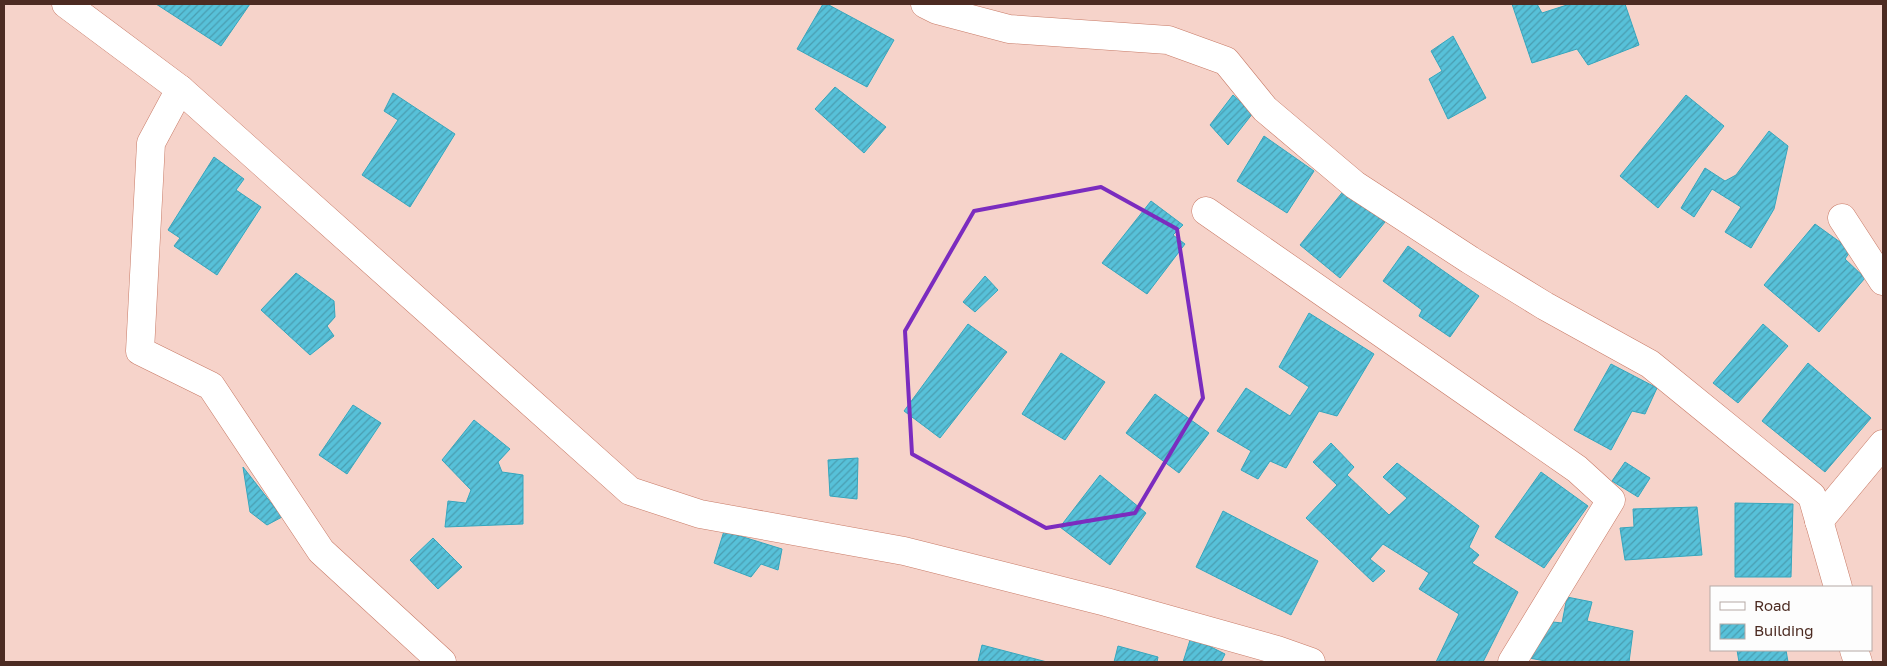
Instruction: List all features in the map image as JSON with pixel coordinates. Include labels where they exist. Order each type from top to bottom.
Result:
[{"type":"street","points":[[66,4],[180,89],[630,491],[700,514],[923,556],[1106,602],[1277,650],[1311,662]]},
{"type":"street","points":[[925,4],[937,10],[1009,29],[1168,40],[1226,62],[1265,109],[1355,185],[1479,265],[1658,370],[1812,496],[1838,586]]},
{"type":"street","points":[[180,89],[151,143],[140,351],[211,386],[321,551],[442,662]]},
{"type":"street","points":[[1206,211],[1577,468],[1611,500],[1512,662]]},
{"type":"street","points":[[1842,218],[1883,281]]},
{"type":"street","points":[[1819,521],[1883,444]]},
{"type":"highlighted area","points":[[1101,187],[1177,229],[1203,398],[1135,513],[1046,528],[912,454],[905,331],[974,211]]},
{"type":"building","points":[[156,4],[250,4],[221,46]]},
{"type":"building","points":[[823,4],[827,4],[894,40],[867,87],[797,49]]},
{"type":"building","points":[[1512,4],[1537,4],[1542,13],[1570,4],[1625,4],[1639,45],[1588,65],[1577,49],[1532,63]]},
{"type":"building","points":[[1453,36],[1486,98],[1448,119],[1429,79],[1442,71],[1431,51]]},
{"type":"building","points":[[835,87],[886,127],[864,153],[815,109]]},
{"type":"building","points":[[393,93],[455,134],[410,207],[362,175],[398,120],[384,111]]},
{"type":"building","points":[[1233,95],[1253,113],[1228,145],[1210,125]]},
{"type":"building","points":[[1686,95],[1724,126],[1658,208],[1620,176]]},
{"type":"building","points":[[1769,131],[1788,146],[1774,209],[1751,248],[1725,232],[1741,207],[1712,189],[1694,217],[1681,208],[1705,168],[1725,181],[1736,175]]},
{"type":"building","points":[[1264,136],[1314,171],[1287,213],[1237,181]]},
{"type":"building","points":[[214,157],[244,179],[236,190],[261,207],[217,275],[174,246],[180,238],[168,230]]},
{"type":"building","points":[[1345,189],[1385,222],[1340,278],[1300,245]]},
{"type":"building","points":[[1151,201],[1183,225],[1173,235],[1185,244],[1147,294],[1102,263]]},
{"type":"building","points":[[1815,224],[1851,250],[1845,259],[1865,278],[1819,332],[1764,285]]},
{"type":"building","points":[[1408,246],[1479,296],[1450,337],[1419,316],[1422,310],[1383,281]]},
{"type":"building","points":[[296,273],[334,301],[335,317],[327,326],[334,336],[310,355],[261,310]]},
{"type":"building","points":[[985,276],[998,290],[975,312],[963,302]]},
{"type":"building","points":[[1309,313],[1374,354],[1337,416],[1319,411],[1286,468],[1270,461],[1258,479],[1241,470],[1251,451],[1217,431],[1246,388],[1290,416],[1309,387],[1279,367]]},
{"type":"building","points":[[968,324],[1007,352],[940,438],[904,411]]},
{"type":"building","points":[[1763,324],[1788,346],[1738,403],[1713,383]]},
{"type":"building","points":[[1061,353],[1105,382],[1065,440],[1022,414]]},
{"type":"building","points":[[1808,363],[1871,418],[1825,472],[1762,421]]},
{"type":"building","points":[[1611,364],[1657,388],[1645,414],[1632,411],[1611,450],[1574,430]]},
{"type":"building","points":[[1155,394],[1209,433],[1179,473],[1126,433]]},
{"type":"building","points":[[353,405],[381,423],[347,474],[319,455]]},
{"type":"building","points":[[474,420],[510,449],[498,462],[502,472],[523,475],[523,524],[445,527],[448,501],[466,503],[471,490],[442,460]]},
{"type":"building","points":[[1331,443],[1354,467],[1347,475],[1389,515],[1407,498],[1383,477],[1397,463],[1479,526],[1469,547],[1479,555],[1472,563],[1518,592],[1483,662],[1436,662],[1459,614],[1419,589],[1429,573],[1383,544],[1370,559],[1385,571],[1373,582],[1306,518],[1337,485],[1313,462]]},
{"type":"building","points":[[858,458],[857,499],[830,496],[828,460]]},
{"type":"building","points":[[1625,462],[1650,478],[1638,497],[1612,481]]},
{"type":"building","points":[[243,467],[282,517],[267,525],[250,512]]},
{"type":"building","points":[[1541,472],[1588,506],[1544,568],[1495,537]]},
{"type":"building","points":[[1100,475],[1146,513],[1110,565],[1060,527]]},
{"type":"building","points":[[1735,503],[1793,504],[1791,577],[1735,577]]},
{"type":"building","points":[[1697,507],[1702,555],[1625,560],[1620,528],[1634,527],[1633,509]]},
{"type":"building","points":[[1223,511],[1318,561],[1291,615],[1196,567]]},
{"type":"building","points":[[724,531],[782,549],[778,570],[761,564],[751,577],[714,563]]},
{"type":"building","points":[[433,538],[462,567],[438,589],[410,560]]},
{"type":"building","points":[[1567,597],[1592,602],[1587,621],[1633,631],[1629,662],[1551,662],[1529,658],[1544,621],[1562,623]]},
{"type":"building","points":[[1191,637],[1225,654],[1221,662],[1183,662]]},
{"type":"building","points":[[982,645],[1047,662],[978,662]]},
{"type":"building","points":[[1118,646],[1158,657],[1157,662],[1114,662]]},
{"type":"building","points":[[1737,651],[1786,651],[1788,662],[1739,662]]}]
